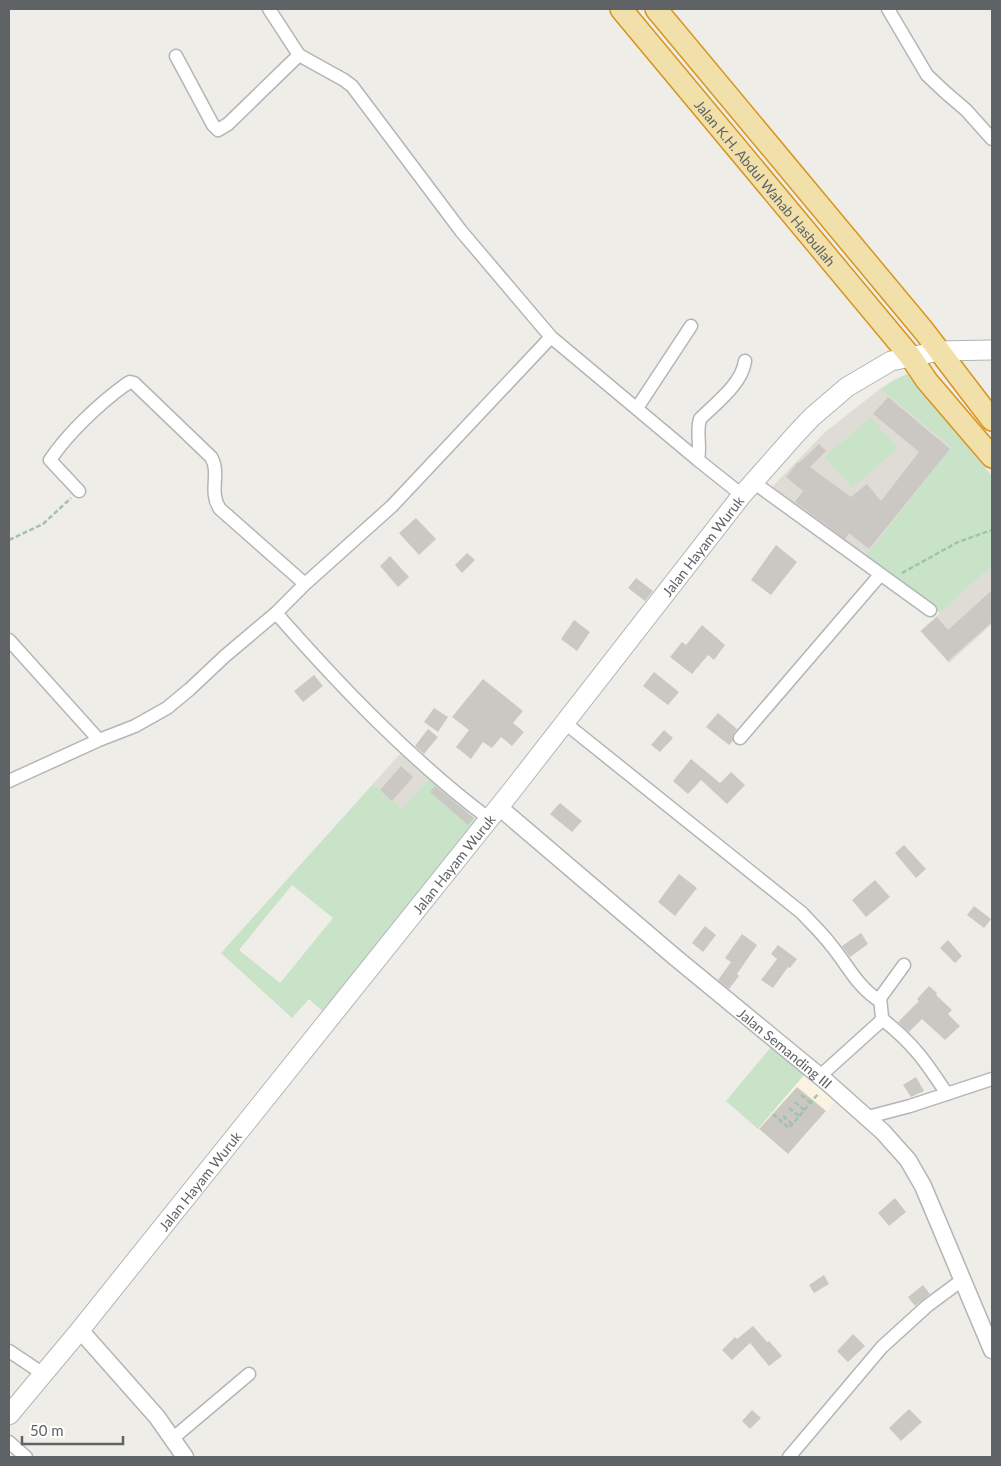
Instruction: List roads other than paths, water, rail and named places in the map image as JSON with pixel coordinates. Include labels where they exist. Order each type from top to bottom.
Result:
[{"type":"highway","name":"Jalan K.H. Abdul Wahab Hasbullah","points":[[621,9],[925,354]]},
{"type":"highway","name":"Jalan K.H. Abdul Wahab Hasbullah","points":[[656,9],[925,354]]},
{"type":"highway","points":[[925,354],[992,420]]},
{"type":"highway","points":[[925,354],[926,381],[992,457]]},
{"type":"main road","name":"Jalan Hayam Wuruk","points":[[9,1415],[42,1373],[80,1330],[494,812],[748,489],[812,416],[847,387],[890,361],[925,354],[992,350]]},
{"type":"street","points":[[269,9],[299,55],[352,86],[461,231],[551,336],[698,460],[748,489],[930,610]]},
{"type":"street","points":[[888,9],[927,75],[966,110],[992,139]]},
{"type":"street","points":[[176,56],[213,125],[218,130],[228,124],[299,55]]},
{"type":"street","points":[[637,408],[691,326]]},
{"type":"street","points":[[9,781],[99,740],[135,726],[167,708],[276,613],[305,584],[392,506],[551,336]]},
{"type":"street","points":[[698,460],[701,449],[698,426],[700,419],[734,384],[744,370],[745,360]]},
{"type":"street","points":[[79,491],[50,460],[58,447],[86,418],[125,385],[130,382],[134,383],[211,457],[214,462],[213,494],[216,504],[220,509],[305,584]]},
{"type":"street","points":[[740,738],[880,575]]},
{"type":"street","points":[[276,613],[328,672],[390,733],[431,770],[494,812]]},
{"type":"street","points":[[9,640],[99,740]]},
{"type":"street","points":[[565,723],[802,913],[832,945],[848,970],[871,995],[880,1000]]},
{"type":"street","name":"Jalan Semanding III","points":[[494,812],[820,1076],[868,1118],[908,1160],[923,1186],[992,1350]]},
{"type":"street","points":[[904,965],[882,994],[880,1000],[882,1019],[902,1034],[922,1056],[947,1094]]},
{"type":"street","points":[[820,1076],[882,1019]]},
{"type":"street","points":[[868,1118],[992,1080]]},
{"type":"street","points":[[789,1457],[882,1347],[927,1306],[962,1280]]},
{"type":"street","points":[[80,1330],[145,1404],[185,1457]]},
{"type":"street","points":[[9,1351],[42,1373]]},
{"type":"street","points":[[172,1439],[249,1374]]},
{"type":"street","points":[[9,1442],[26,1457]]}]
